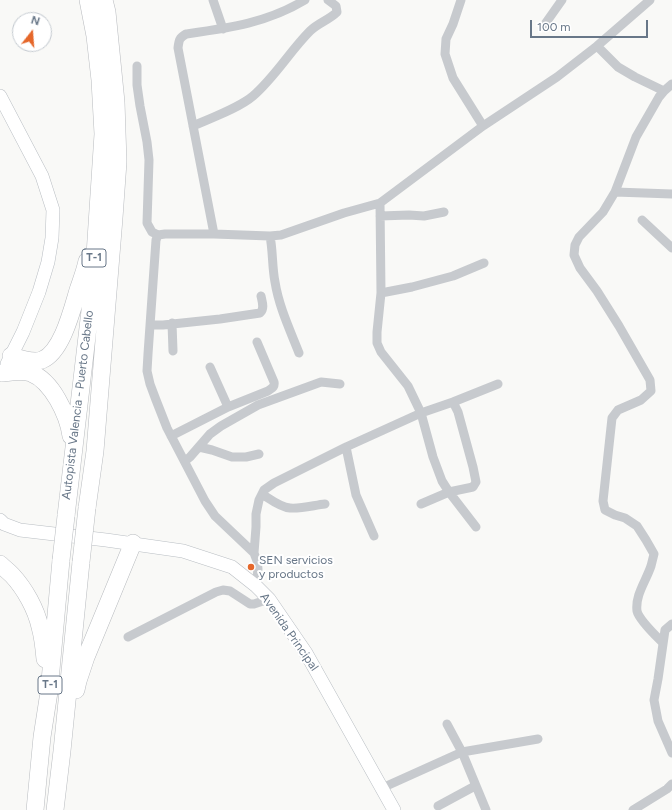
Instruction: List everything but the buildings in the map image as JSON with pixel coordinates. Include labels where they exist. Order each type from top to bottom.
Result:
[{"type":"highway","name":"Autopista Valencia - Puerto Cabello","points":[[35,810],[42,737],[49,692],[71,461],[93,285],[97,226],[103,134],[100,80],[95,36],[88,0]]},
{"type":"highway","name":"Autopista Valencia - Puerto Cabello","points":[[55,810],[87,508],[95,451],[118,162],[116,102],[107,12],[104,0]]},
{"type":"highway","points":[[11,356],[30,361],[40,360],[53,352],[59,343],[70,318],[97,226]]},
{"type":"highway","points":[[2,377],[20,371],[32,373],[38,376],[56,395],[69,426],[71,436],[71,461]]},
{"type":"highway","points":[[62,751],[78,681],[86,656],[135,547]]},
{"type":"highway","points":[[0,564],[12,575],[26,593],[37,617],[42,638],[49,692]]},
{"type":"main road","points":[[0,96],[42,176],[53,210],[52,238],[48,262],[39,292],[23,332],[2,377]]},
{"type":"main road","name":"Avenida Principal","points":[[0,520],[4,524],[20,530],[135,547],[183,550],[232,567],[256,586],[269,599],[306,653],[394,810]]},
{"type":"street","points":[[213,0],[223,29]]},
{"type":"street","points":[[214,234],[178,48],[179,40],[186,34],[223,29],[250,23],[272,16],[305,0]]},
{"type":"street","points":[[194,126],[238,106],[253,96],[310,31],[320,22],[332,17],[337,12],[336,6],[328,0]]},
{"type":"street","points":[[460,0],[453,24],[446,39],[445,54],[453,78],[483,126]]},
{"type":"street","points":[[545,24],[562,0]]},
{"type":"street","points":[[137,66],[137,85],[149,160],[147,224],[152,232],[158,235],[281,235],[380,202],[483,126],[557,77],[597,46],[650,0]]},
{"type":"street","points":[[597,46],[618,67],[664,91]]},
{"type":"street","points":[[663,642],[648,628],[637,612],[638,599],[642,585],[654,554],[637,526],[625,518],[605,510],[602,501],[612,418],[618,410],[641,400],[650,391],[650,380],[620,326],[580,268],[574,255],[574,245],[603,212],[615,192],[636,137],[659,97],[672,84]]},
{"type":"street","points":[[615,192],[672,194]]},
{"type":"street","points":[[380,202],[381,293],[377,343],[382,352],[408,386],[421,413],[433,457],[442,480],[449,492],[476,526]]},
{"type":"street","points":[[380,216],[424,216],[444,212]]},
{"type":"street","points":[[642,220],[672,248]]},
{"type":"street","points":[[158,235],[156,240],[147,371],[150,384],[167,428],[205,501],[215,516],[254,553]]},
{"type":"street","points":[[270,236],[272,242],[272,269],[280,306],[299,353]]},
{"type":"street","points":[[381,293],[412,287],[452,276],[484,263]]},
{"type":"street","points":[[150,325],[220,319],[260,313],[262,312],[263,308],[261,296]]},
{"type":"street","points":[[172,323],[173,351]]},
{"type":"street","points":[[172,436],[228,407],[268,391],[273,387],[275,384],[257,342]]},
{"type":"street","points":[[210,367],[228,407]]},
{"type":"street","points":[[185,461],[210,434],[258,405],[321,382],[340,384]]},
{"type":"street","points":[[256,586],[258,569],[254,553],[256,514],[259,500],[264,490],[274,483],[346,447],[421,413],[498,384]]},
{"type":"street","points":[[421,504],[449,492],[473,486],[476,482],[458,412],[453,402]]},
{"type":"street","points":[[199,447],[232,457],[246,457],[259,454]]},
{"type":"street","points":[[346,447],[356,495],[374,536]]},
{"type":"street","points":[[262,494],[289,508],[325,504]]},
{"type":"street","points":[[128,637],[216,592],[223,590],[230,591],[250,604],[269,599]]},
{"type":"street","points":[[672,624],[665,630],[654,700],[658,721],[672,753]]},
{"type":"street","points":[[447,724],[462,752],[486,810]]},
{"type":"street","points":[[382,788],[462,752],[538,739]]},
{"type":"street","points":[[633,810],[642,807],[672,784]]},
{"type":"street","points":[[438,806],[475,786]]},
{"type":"place","name":"SEN servicios y productos","points":[[251,567]]}]
